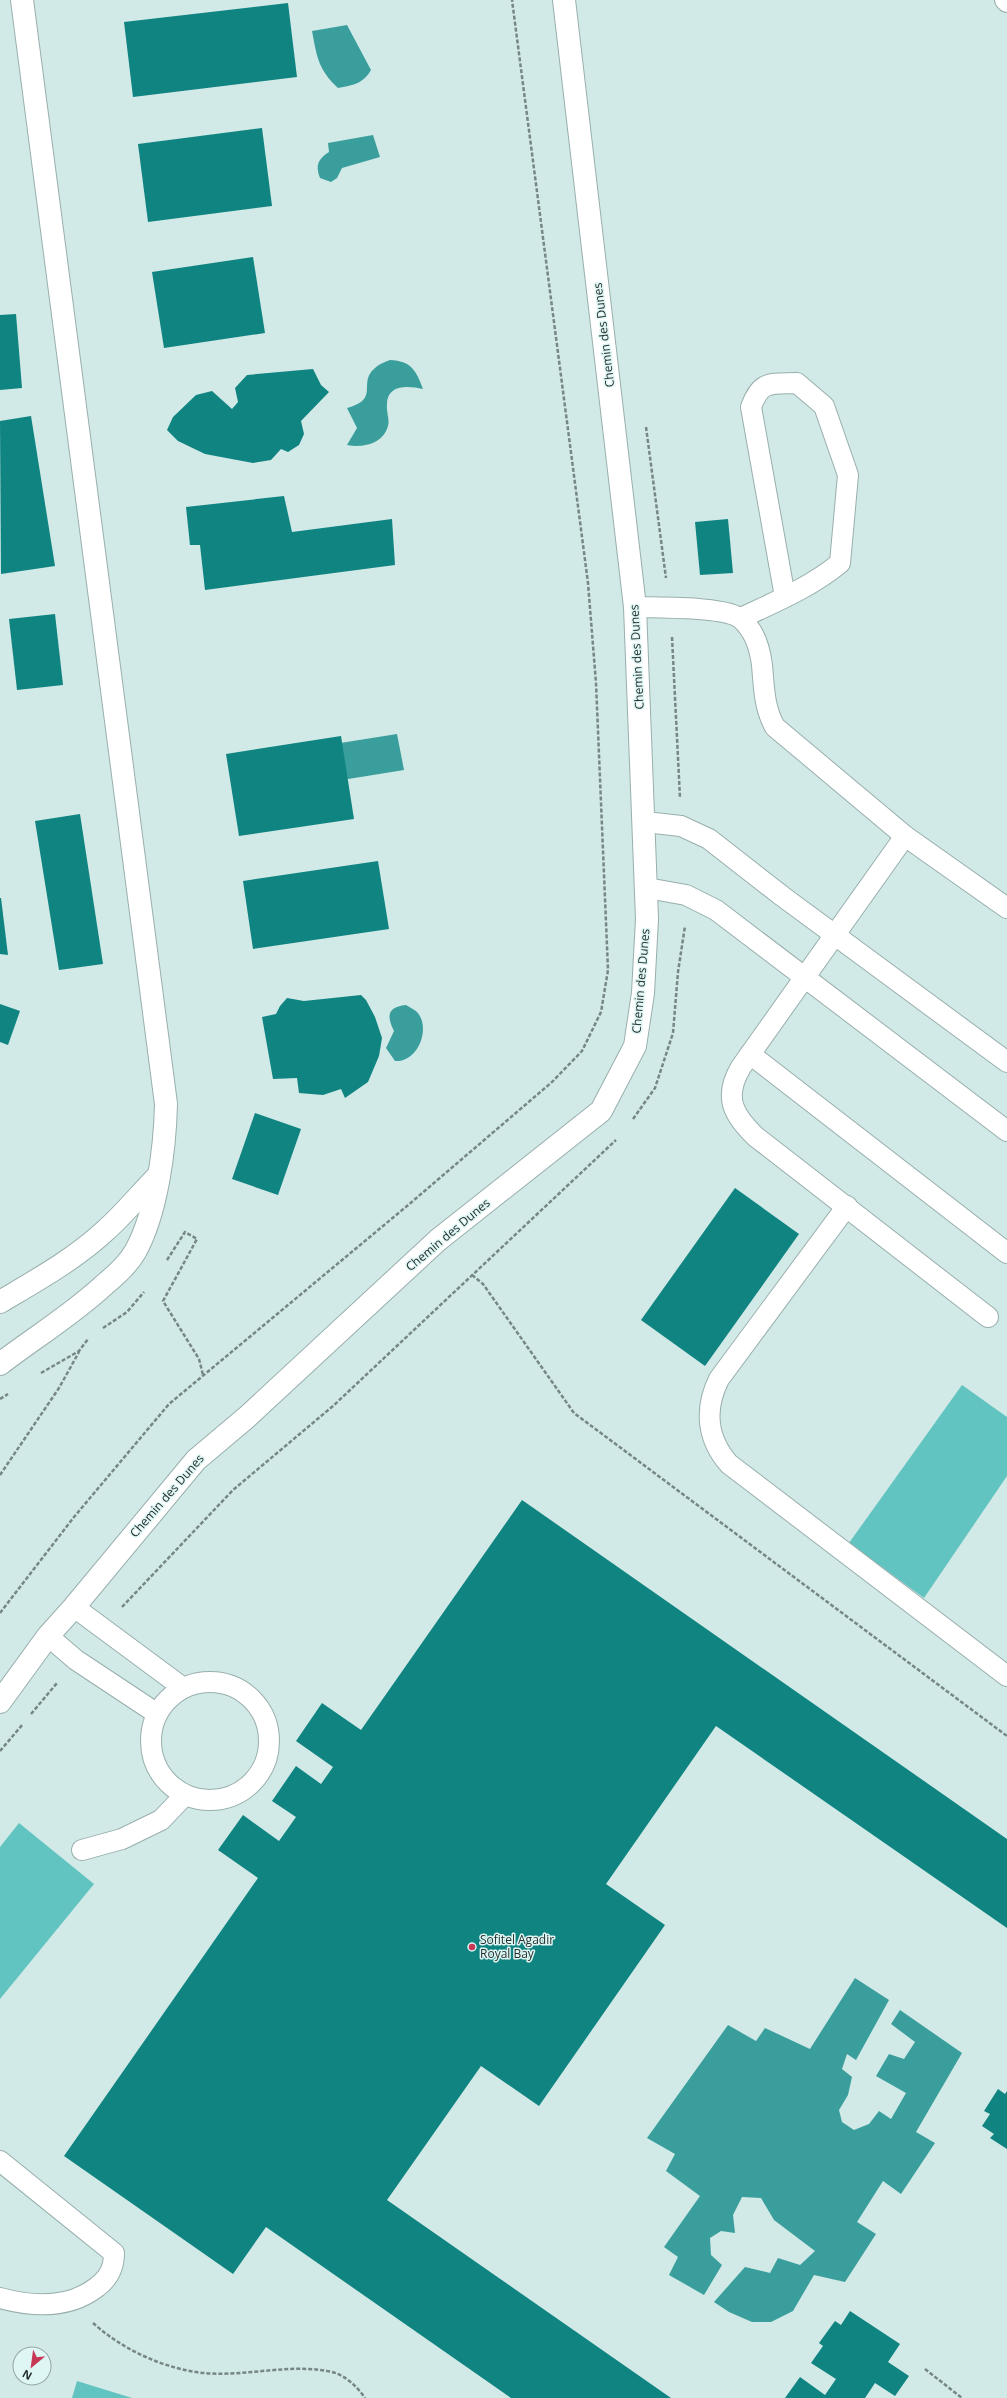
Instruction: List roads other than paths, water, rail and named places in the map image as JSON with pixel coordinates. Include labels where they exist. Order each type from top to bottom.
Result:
[{"type":"street","points":[[0,1364],[83,1306],[116,1275],[135,1252],[148,1222],[166,1137],[166,1104],[22,0]]},
{"type":"street","name":"Chemin des Dunes","points":[[0,1702],[48,1636],[74,1608],[196,1460],[247,1418],[438,1240],[601,1111],[634,1046],[642,993],[647,888],[636,607],[564,0]]},
{"type":"street","points":[[0,1302],[62,1265],[86,1247],[107,1230],[159,1175]]},
{"type":"lane","points":[[741,618],[785,597],[824,577],[840,563],[848,475],[824,406],[796,383],[768,384],[757,392],[751,407],[785,597]]},
{"type":"lane","points":[[636,607],[726,612],[741,618],[757,640],[761,657],[768,714],[776,727],[905,836],[1007,908]]},
{"type":"lane","points":[[645,822],[681,826],[709,839],[835,935],[1007,1062]]},
{"type":"lane","points":[[905,836],[734,1078],[731,1089],[732,1102],[736,1116],[756,1137],[847,1206],[988,1317]]},
{"type":"lane","points":[[647,888],[686,895],[716,910],[1007,1131]]},
{"type":"lane","points":[[750,1054],[1007,1253]]},
{"type":"lane","points":[[847,1206],[719,1379],[712,1393],[708,1423],[719,1452],[729,1464],[1007,1676]]},
{"type":"lane","points":[[74,1608],[182,1687]]},
{"type":"lane","points":[[48,1636],[76,1660],[156,1713]]},
{"type":"lane","points":[[207,1681],[231,1685],[252,1699],[267,1722],[269,1750],[259,1775],[239,1793],[212,1801],[185,1795],[161,1775],[150,1745],[156,1713],[168,1698],[182,1687],[207,1681]]},
{"type":"lane","points":[[82,1850],[122,1839],[161,1820],[185,1795]]},
{"type":"lane","points":[[0,2161],[114,2253],[114,2265],[109,2276],[87,2296],[70,2302],[22,2304],[0,2298]]},
{"type":"place","name":"Sofitel Agadir Royal Bay","points":[[472,1947]]}]
